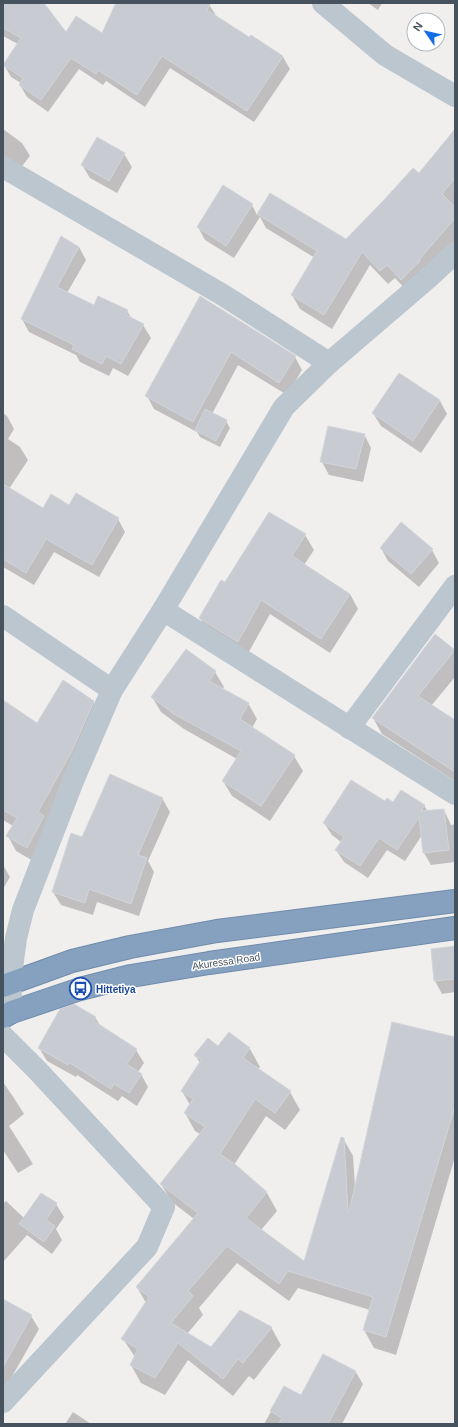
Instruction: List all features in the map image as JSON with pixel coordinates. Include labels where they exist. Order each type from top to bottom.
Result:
[{"type":"highway","points":[[6,985],[72,961],[145,944],[217,931],[455,900]]},
{"type":"highway","name":"Akuressa Road","points":[[8,1015],[80,989],[131,976],[209,963],[455,928]]},
{"type":"street","points":[[323,3],[385,55],[455,96]]},
{"type":"street","points":[[3,167],[223,295],[328,363]]},
{"type":"street","points":[[8,1015],[6,985],[23,910],[73,781],[112,690],[284,407],[328,363],[428,279],[455,253]]},
{"type":"street","points":[[349,728],[455,586]]},
{"type":"street","points":[[162,610],[455,794]]},
{"type":"street","points":[[3,616],[112,690]]},
{"type":"street","points":[[3,1036],[164,1207],[147,1247],[3,1402]]},
{"type":"building","points":[[3,3],[44,3],[66,32],[76,16],[102,33],[116,3],[211,3],[207,10],[249,37],[251,35],[283,56],[247,111],[162,56],[137,95],[98,70],[96,74],[71,58],[41,100],[19,85],[23,78],[3,65],[21,38],[3,28]]},
{"type":"building","points":[[455,129],[455,178],[442,194],[455,207],[455,218],[419,260],[420,261],[401,280],[387,265],[380,271],[362,252],[324,315],[291,295],[317,251],[257,214],[270,193],[346,239],[413,168],[419,173]]},
{"type":"building","points":[[97,137],[125,153],[109,181],[81,165]]},
{"type":"building","points":[[223,185],[253,204],[226,246],[197,227]]},
{"type":"building","points":[[61,236],[79,247],[57,287],[94,305],[98,296],[128,310],[126,315],[144,324],[121,364],[106,356],[102,364],[72,349],[74,345],[21,319]]},
{"type":"building","points":[[200,296],[296,356],[279,383],[231,352],[193,422],[145,396]]},
{"type":"building","points":[[399,373],[440,400],[413,441],[372,413]]},
{"type":"building","points":[[205,409],[227,420],[216,441],[195,430]]},
{"type":"building","points":[[328,426],[365,434],[356,469],[320,462]]},
{"type":"building","points":[[3,484],[43,508],[51,494],[69,505],[76,493],[119,518],[92,565],[46,539],[26,573],[3,559]]},
{"type":"building","points":[[269,512],[306,534],[292,556],[350,594],[321,639],[261,600],[238,642],[199,618],[221,580],[225,582]]},
{"type":"building","points":[[401,522],[433,549],[411,574],[380,548]]},
{"type":"building","points":[[435,634],[455,650],[418,696],[455,720],[455,772],[372,718]]},
{"type":"building","points":[[186,649],[216,671],[209,681],[249,703],[240,719],[295,755],[261,806],[222,781],[241,751],[174,714],[151,697]]},
{"type":"building","points":[[63,680],[94,701],[72,751],[38,812],[44,816],[27,848],[6,836],[17,818],[3,810],[3,700],[37,723]]},
{"type":"building","points":[[110,774],[163,798],[138,855],[147,858],[131,904],[89,889],[85,903],[52,892],[71,833],[82,837]]},
{"type":"building","points":[[351,780],[385,801],[387,798],[393,802],[401,790],[425,805],[421,811],[444,809],[449,850],[423,853],[419,817],[397,850],[379,838],[360,866],[335,850],[344,837],[323,823]]},
{"type":"building","points":[[455,946],[455,979],[434,981],[431,949]]},
{"type":"building","points":[[74,1004],[96,1017],[94,1021],[137,1049],[127,1064],[142,1074],[129,1093],[114,1084],[111,1089],[70,1063],[68,1065],[38,1048],[60,1009]]},
{"type":"building","points":[[392,1022],[455,1037],[455,1106],[386,1337],[363,1330],[373,1297],[288,1271],[279,1284],[227,1246],[188,1291],[193,1296],[171,1323],[211,1347],[240,1310],[272,1327],[243,1363],[238,1359],[223,1379],[178,1343],[155,1378],[130,1365],[138,1349],[121,1339],[149,1297],[136,1287],[198,1213],[160,1184],[205,1127],[184,1113],[193,1099],[181,1091],[201,1060],[194,1055],[208,1038],[218,1046],[229,1032],[250,1048],[243,1058],[291,1091],[275,1113],[255,1099],[220,1154],[236,1165],[267,1192],[246,1218],[304,1261],[341,1137],[344,1138],[349,1212]]},
{"type":"building","points":[[41,1193],[57,1203],[46,1220],[55,1226],[44,1242],[19,1224]]},
{"type":"building","points":[[3,1299],[32,1315],[3,1367]]},
{"type":"building","points":[[323,1354],[356,1371],[328,1424],[279,1424],[282,1418],[270,1411],[284,1386],[301,1395]]},
{"type":"place","name":"Hittetiya","points":[[80,989]]}]
